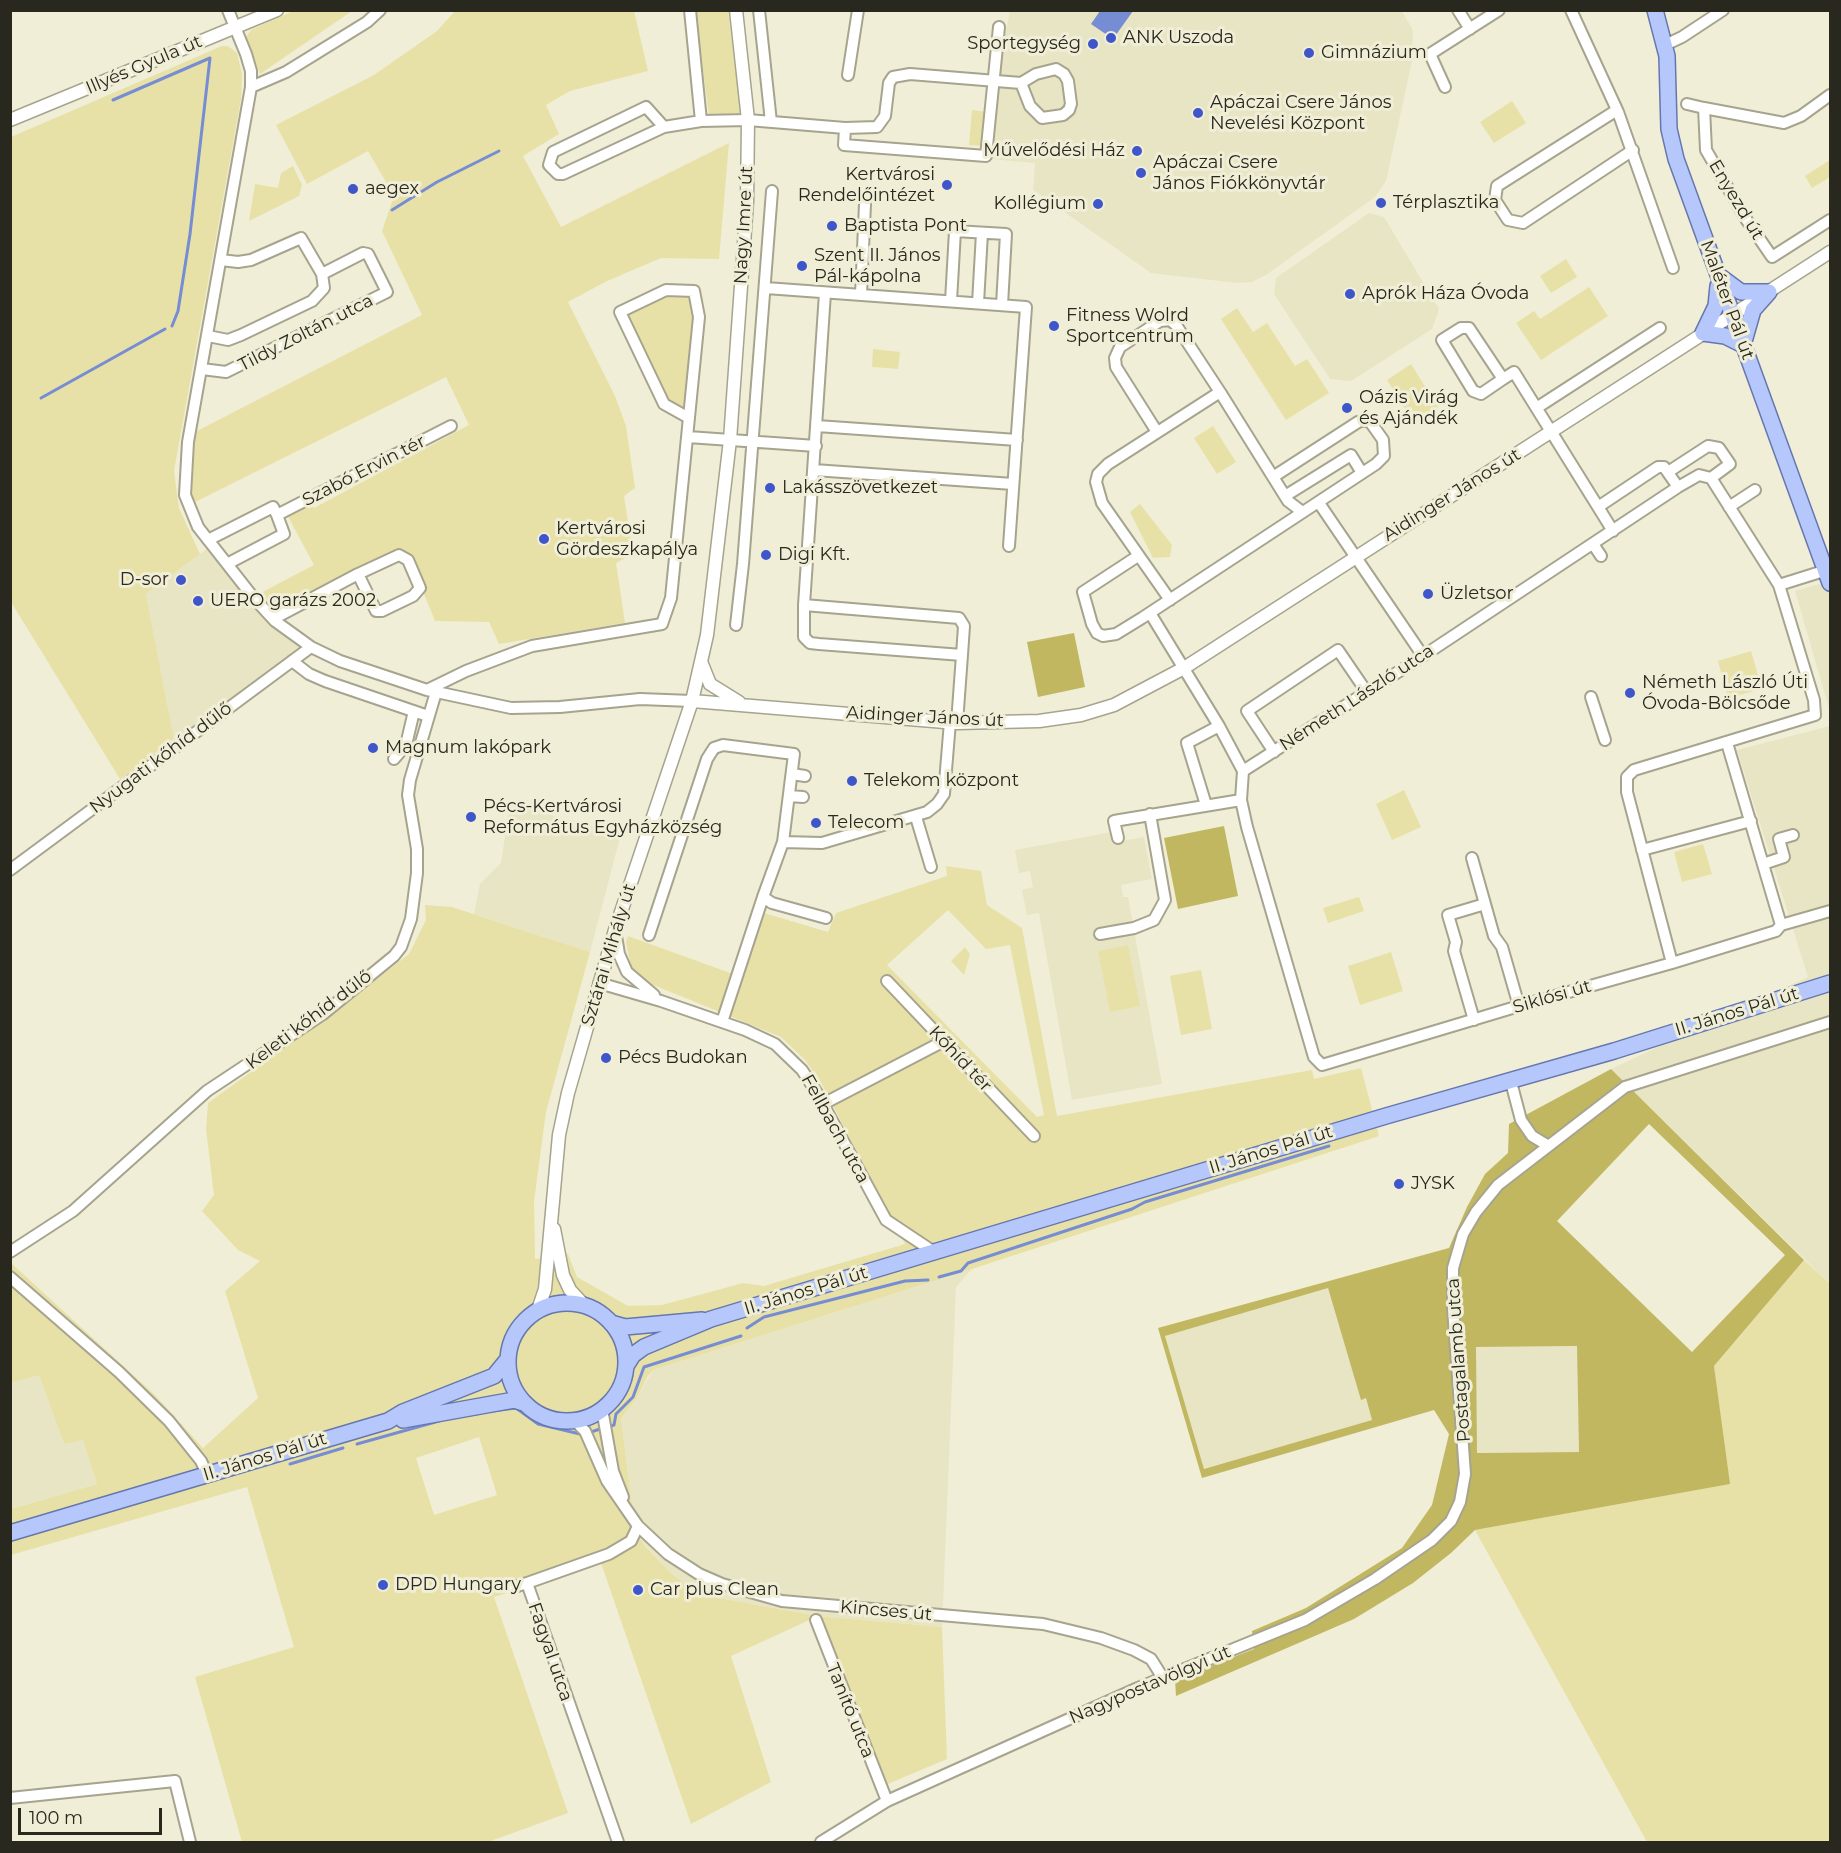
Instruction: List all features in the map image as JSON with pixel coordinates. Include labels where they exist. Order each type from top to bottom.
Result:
[{"type":"main road","name":"Maléter Pál út","points":[[1655,10],[1668,65],[1669,129],[1676,159],[1716,274],[1829,575]]},
{"type":"main road","points":[[1716,274],[1741,292],[1768,292]]},
{"type":"main road","points":[[1716,274],[1718,290],[1716,306],[1703,333],[1725,336],[1743,345],[1753,310],[1768,292]]},
{"type":"main road","name":"II. János Pál út","points":[[711,1319],[1353,1125],[1511,1082],[1829,984]]},
{"type":"main road","points":[[626,1366],[622,1340],[611,1323],[599,1312],[584,1305],[564,1303],[538,1310],[518,1330],[508,1359],[512,1383],[526,1404],[540,1414],[566,1421],[585,1418],[602,1409],[619,1390],[626,1366],[633,1355],[644,1347],[711,1319]]},
{"type":"main road","points":[[611,1323],[625,1327],[711,1319]]},
{"type":"main road","name":"II. János Pál út","points":[[10,1533],[388,1421],[403,1412],[494,1376],[508,1359]]},
{"type":"main road","points":[[388,1421],[514,1401],[526,1404]]},
{"type":"street","points":[[228,10],[250,71],[251,87],[188,442],[185,478],[188,507],[208,540],[273,619],[311,647],[340,661],[431,691],[511,708],[560,707],[640,699],[692,701]]},
{"type":"street","name":"Illyés Gyula út","points":[[10,120],[278,10]]},
{"type":"street","points":[[251,87],[286,72],[367,22],[380,10]]},
{"type":"street","points":[[690,10],[701,121]]},
{"type":"street","name":"Nagy Imre út","points":[[692,701],[702,664],[730,440],[747,202],[748,120],[736,10]]},
{"type":"street","points":[[759,10],[771,122]]},
{"type":"street","points":[[848,75],[853,26],[858,10]]},
{"type":"street","points":[[1458,10],[1470,29]]},
{"type":"street","points":[[1445,87],[1430,54],[1499,10]]},
{"type":"street","points":[[1571,10],[1633,150],[1673,268]]},
{"type":"street","points":[[1665,45],[1723,10]]},
{"type":"street","points":[[845,128],[844,145],[986,156],[999,27]]},
{"type":"street","points":[[664,127],[646,107],[553,152],[549,165],[558,174],[563,174],[664,127],[701,121],[748,120],[845,128],[877,127],[884,120],[888,86],[893,77],[910,74],[1022,83],[1036,74],[1056,69],[1064,74],[1068,81],[1071,104],[1069,110],[1063,115],[1042,118],[1030,106],[1022,83]]},
{"type":"street","points":[[1687,104],[1784,123],[1801,116],[1830,95]]},
{"type":"street","name":"Enyezd út","points":[[1704,108],[1706,150],[1746,219],[1772,257],[1830,220]]},
{"type":"street","points":[[1617,110],[1497,186],[1495,200],[1508,220],[1523,223],[1633,150]]},
{"type":"street","name":"Nagy Imre út","points":[[736,625],[766,288],[772,191]]},
{"type":"street","points":[[861,295],[865,204]]},
{"type":"street","points":[[951,301],[955,231],[1006,234],[1002,305]]},
{"type":"street","points":[[978,303],[982,233]]},
{"type":"street","points":[[221,260],[238,262],[251,260],[301,238],[322,274]]},
{"type":"street","name":"Aidinger János út","points":[[692,701],[953,722],[1039,722],[1081,716],[1114,705],[1184,668],[1354,556],[1550,434],[1830,252]]},
{"type":"street","name":"Tildy Zoltán utca","points":[[202,369],[226,372],[387,292],[368,254],[363,253],[322,274],[324,288],[312,301],[228,340],[208,336]]},
{"type":"street","points":[[766,288],[1026,307],[1009,546]]},
{"type":"street","points":[[431,691],[466,671],[532,646],[642,629],[659,625],[663,620],[671,598],[688,437],[699,317],[698,300],[694,291],[666,290],[620,312],[664,404],[689,418]]},
{"type":"street","points":[[825,293],[802,630],[804,637],[810,643],[962,655]]},
{"type":"street","points":[[1157,432],[1116,367],[1115,358],[1120,347],[1160,321],[1170,320],[1176,325],[1220,392],[1285,496],[1301,511]]},
{"type":"street","points":[[1503,379],[1468,328],[1461,328],[1442,340],[1473,391],[1481,394],[1514,372],[1538,407],[1550,434],[1613,531]]},
{"type":"street","points":[[1538,407],[1659,328]]},
{"type":"street","points":[[1170,600],[1102,503],[1096,482],[1098,474],[1108,464],[1220,392]]},
{"type":"street","points":[[1138,556],[1083,592],[1092,624],[1097,633],[1103,636],[1116,634],[1301,511],[1319,503],[1384,456],[1383,441],[1371,423],[1365,420],[1358,422],[1273,477]]},
{"type":"street","name":"Szabó Ervin tér","points":[[208,540],[273,507],[277,515],[452,426]]},
{"type":"street","points":[[817,426],[1017,441]]},
{"type":"street","points":[[688,437],[816,446]]},
{"type":"street","points":[[1668,472],[1708,446],[1719,447],[1730,465],[1711,478],[1779,585],[1814,700],[1815,715],[1634,770],[1627,777],[1627,792],[1672,963]]},
{"type":"street","points":[[1285,496],[1351,454],[1362,473]]},
{"type":"street","points":[[1598,507],[1658,467],[1664,466],[1678,488]]},
{"type":"street","points":[[814,470],[1013,484]]},
{"type":"street","name":"Németh László utca","points":[[1243,771],[1678,488],[1699,475],[1711,478]]},
{"type":"street","points":[[1730,507],[1755,490]]},
{"type":"street","points":[[1319,503],[1423,656]]},
{"type":"street","points":[[227,564],[284,534],[277,515]]},
{"type":"street","points":[[1593,544],[1601,556]]},
{"type":"street","points":[[273,619],[358,574],[399,555],[408,560],[420,588],[413,596],[382,611],[376,611],[358,574]]},
{"type":"street","points":[[1779,585],[1818,572],[1829,575]]},
{"type":"street","points":[[783,842],[822,843],[916,816],[937,804],[944,794],[962,655],[964,626],[960,618],[804,605]]},
{"type":"street","points":[[1118,838],[1114,820],[1241,800],[1243,771],[1219,726],[1150,613]]},
{"type":"street","name":"Nyugati kőhíd dűlő","points":[[10,870],[311,647]]},
{"type":"street","points":[[1274,752],[1247,711],[1338,650],[1366,691]]},
{"type":"street","points":[[292,661],[309,674],[325,681],[428,716]]},
{"type":"street","points":[[702,664],[710,684],[724,695],[745,705]]},
{"type":"street","name":"Keleti kőhíd dűlő","points":[[10,1252],[73,1211],[207,1091],[323,1014],[394,956],[406,936],[411,919],[417,873],[409,783],[428,716],[431,691]]},
{"type":"street","points":[[1592,697],[1605,740]]},
{"type":"street","name":"Sztárai Mihály út","points":[[538,1310],[545,1289],[559,1135],[573,1076],[615,930],[692,701]]},
{"type":"street","points":[[394,759],[406,745],[414,711]]},
{"type":"street","points":[[1206,805],[1187,743],[1219,726]]},
{"type":"street","points":[[1727,743],[1781,923]]},
{"type":"street","points":[[649,935],[707,759],[714,748],[723,745],[794,754],[783,842],[722,1023]]},
{"type":"street","points":[[792,774],[806,776]]},
{"type":"street","points":[[789,796],[802,797]]},
{"type":"street","name":"Siklósi út","points":[[1241,800],[1247,827],[1318,1063],[1328,1065],[1519,1006],[1776,932],[1781,923],[1830,911]]},
{"type":"street","points":[[786,814],[799,815]]},
{"type":"street","points":[[1100,934],[1134,928],[1154,920],[1165,900],[1150,814]]},
{"type":"street","points":[[916,816],[931,867]]},
{"type":"street","points":[[1642,850],[1750,821]]},
{"type":"street","points":[[1763,864],[1784,858],[1779,839],[1793,835]]},
{"type":"street","points":[[1472,858],[1494,936],[1502,947],[1519,1006]]},
{"type":"street","points":[[763,897],[782,907],[826,918]]},
{"type":"street","points":[[1474,1020],[1454,951],[1456,942],[1448,915],[1485,904]]},
{"type":"street","points":[[615,930],[619,954],[627,972],[637,984],[662,1001]]},
{"type":"street","name":"Kőhíd tér","points":[[887,981],[1034,1136]]},
{"type":"street","name":"Fellbach utca","points":[[599,983],[662,1001],[765,1039],[781,1049],[802,1070],[824,1104],[872,1198],[886,1220],[934,1252]]},
{"type":"street","name":"Postagalamb utca","points":[[1460,1502],[1466,1458],[1453,1308],[1456,1250],[1476,1212],[1498,1185],[1625,1087],[1830,1022]]},
{"type":"street","points":[[824,1104],[944,1041]]},
{"type":"street","points":[[1511,1082],[1521,1120],[1532,1136],[1547,1145]]},
{"type":"street","name":"Sztárai Mihály út","points":[[552,1216],[562,1275],[570,1290],[584,1305]]},
{"type":"street","points":[[10,1277],[119,1372],[169,1421],[201,1461],[207,1474]]},
{"type":"street","points":[[602,1409],[613,1471],[626,1506]]},
{"type":"street","points":[[566,1421],[577,1424],[585,1431],[607,1481],[626,1506]]},
{"type":"street","name":"Nagypostavölgyi út","points":[[821,1842],[887,1801],[1163,1678],[1305,1620],[1355,1591],[1432,1540],[1450,1521],[1460,1502]]},
{"type":"street","name":"Kincses út","points":[[626,1506],[638,1526],[668,1554],[699,1574],[754,1595],[782,1601],[1043,1624],[1101,1638],[1134,1650],[1151,1659],[1163,1678]]},
{"type":"street","name":"Fagyal utca","points":[[618,1842],[527,1583],[609,1554],[631,1541],[638,1526]]},
{"type":"street","points":[[514,1587],[527,1583]]},
{"type":"street","name":"Tanító utca","points":[[816,1620],[887,1801]]},
{"type":"street","points":[[10,1798],[175,1781],[190,1842]]},
{"type":"shaded area","name":"Apáczai Csere János Nevelési Központ","points":[[1401,10],[1413,30],[1412,61],[1386,181],[1375,197],[1266,275],[1252,282],[1237,283],[1151,273],[1033,190],[1035,163],[990,159],[999,67],[1010,11]]},
{"type":"shaded area","points":[[293,11],[352,11],[260,74],[246,37],[251,30]]},
{"type":"shaded area","points":[[455,11],[634,11],[648,71],[570,91],[546,105],[559,134],[523,156],[561,227],[729,143],[719,259],[661,258],[605,282],[568,302],[615,396],[626,426],[635,488],[624,496],[633,554],[616,563],[625,623],[499,644],[489,622],[435,621],[407,552],[273,619],[253,597],[314,565],[285,511],[309,499],[314,508],[469,425],[446,377],[191,504],[187,495],[191,443],[197,431],[422,315],[382,231],[394,196],[368,151],[307,184],[276,125],[374,75],[437,31]]},
{"type":"shaded area","points":[[695,11],[728,11],[741,113],[709,115]]},
{"type":"shaded area","points":[[222,46],[228,46],[237,53],[242,74],[241,99],[174,471],[179,508],[200,554],[146,594],[174,739],[120,779],[11,602],[11,137]]},
{"type":"shaded area","points":[[1512,101],[1526,123],[1494,143],[1480,122]]},
{"type":"shaded area","points":[[972,110],[987,112],[984,146],[969,145]]},
{"type":"shaded area","points":[[1830,160],[1830,177],[1812,188],[1805,176]]},
{"type":"shaded area","points":[[293,166],[302,185],[299,196],[249,221],[255,184],[278,188],[281,173]]},
{"type":"shaded area","points":[[1369,213],[1384,217],[1439,309],[1432,329],[1351,381],[1330,379],[1274,294],[1276,278]]},
{"type":"shaded area","points":[[1566,259],[1577,277],[1551,293],[1540,276]]},
{"type":"shaded area","points":[[1589,287],[1608,316],[1541,360],[1516,323],[1534,311],[1540,319]]},
{"type":"shaded area","points":[[666,291],[693,291],[697,301],[688,417],[665,404],[622,312]]},
{"type":"shaded area","points":[[1237,308],[1253,332],[1267,323],[1295,366],[1307,359],[1329,393],[1286,420],[1221,319]]},
{"type":"shaded area","points":[[873,349],[900,352],[898,369],[872,367]]},
{"type":"shaded area","points":[[1411,364],[1438,407],[1414,423],[1387,380]]},
{"type":"shaded area","points":[[1213,426],[1236,462],[1217,474],[1194,438]]},
{"type":"shaded area","points":[[1140,504],[1172,545],[1170,557],[1153,558],[1130,512]]},
{"type":"shaded area","points":[[212,545],[253,597],[311,647],[182,742],[174,739],[146,594]]},
{"type":"shaded area","points":[[1830,581],[1830,712],[1795,591]]},
{"type":"shaded area","points":[[1074,633],[1085,687],[1038,697],[1027,642]]},
{"type":"shaded area","points":[[1751,651],[1762,689],[1728,698],[1718,661]]},
{"type":"shaded area","points":[[1830,726],[1830,1284],[1611,1069],[1808,977],[1737,750]]},
{"type":"shaded area","points":[[1404,790],[1421,827],[1392,840],[1376,804]]},
{"type":"shaded area","points":[[510,804],[621,834],[590,952],[474,914],[480,884],[501,863]]},
{"type":"shaded area","points":[[1224,826],[1238,896],[1178,909],[1164,838]]},
{"type":"shaded area","points":[[1112,832],[1115,842],[1144,837],[1152,879],[1121,885],[1123,897],[1128,897],[1162,1084],[1072,1100],[1039,913],[1027,915],[1022,890],[1033,887],[1030,871],[1019,873],[1015,850]]},
{"type":"shaded area","points":[[1703,844],[1712,874],[1682,882],[1674,852]]},
{"type":"shaded area","points":[[946,866],[981,871],[987,905],[1022,928],[1057,1116],[1312,1070],[1314,1079],[1361,1068],[1379,1136],[653,1370],[648,1376],[637,1398],[621,1419],[633,1512],[639,1536],[645,1546],[673,1575],[693,1589],[719,1598],[817,1616],[942,1627],[947,1759],[883,1786],[816,1617],[731,1656],[771,1782],[691,1824],[601,1563],[494,1597],[568,1813],[488,1842],[242,1842],[195,1677],[294,1647],[247,1487],[11,1555],[11,1509],[97,1484],[83,1440],[64,1444],[39,1375],[11,1383],[11,1263],[155,1395],[203,1448],[258,1398],[225,1291],[260,1261],[238,1250],[202,1211],[214,1195],[206,1129],[208,1103],[349,1001],[409,954],[426,920],[425,905],[452,907],[590,952],[546,1112],[534,1202],[535,1259],[568,1254],[577,1277],[628,1306],[662,1305],[743,1283],[764,1286],[905,1244],[820,1081],[805,1060],[781,1037],[646,982],[631,968],[626,942],[628,936],[733,974],[754,910],[828,932],[836,913],[947,876]],"holes":[[[948,910],[986,949],[1010,945],[1044,1115],[1037,1117],[887,965]],[[479,1437],[497,1495],[434,1515],[416,1458]]]},
{"type":"shaded area","points":[[1359,897],[1364,911],[1328,923],[1323,908]]},
{"type":"shaded area","points":[[1128,945],[1140,1006],[1110,1012],[1098,951]]},
{"type":"shaded area","points":[[965,947],[970,954],[964,975],[951,961]]},
{"type":"shaded area","points":[[1391,952],[1403,991],[1360,1005],[1348,966]]},
{"type":"shaded area","points":[[1201,970],[1212,1029],[1181,1035],[1170,976]]},
{"type":"shaded area","points":[[1611,1069],[1804,1260],[1714,1366],[1730,1484],[1475,1530],[1451,1553],[1413,1583],[1354,1619],[1176,1696],[1175,1680],[1254,1649],[1252,1631],[1306,1608],[1402,1548],[1432,1505],[1449,1434],[1434,1410],[1202,1478],[1158,1328],[1449,1248],[1485,1174],[1508,1153],[1509,1124]],"holes":[[[1649,1124],[1785,1255],[1692,1352],[1557,1221]],[[1328,1288],[1361,1400],[1366,1398],[1372,1420],[1204,1469],[1165,1336]],[[1577,1346],[1579,1452],[1477,1453],[1476,1347]]]},
{"type":"shaded area","points":[[1804,1260],[1830,1284],[1830,1842],[1647,1842],[1475,1530],[1729,1484],[1714,1366]]},
{"type":"shaded area","points":[[972,1269],[956,1287],[942,1627],[817,1616],[719,1598],[693,1589],[673,1575],[645,1545],[639,1536],[633,1512],[621,1419],[637,1398],[653,1370]]},
{"type":"shaded area","points":[[1328,1288],[1361,1399],[1366,1398],[1372,1420],[1204,1469],[1165,1336]]},
{"type":"shaded area","points":[[1578,1346],[1579,1452],[1476,1453],[1475,1347]]},
{"type":"shaded area","points":[[39,1374],[64,1444],[83,1439],[97,1484],[11,1509],[11,1383]]},
{"type":"water","points":[[1100,11],[1133,11],[1113,39],[1091,24]]},
{"type":"waterway","points":[[113,100],[210,58],[190,234],[178,311],[172,326]]},
{"type":"waterway","points":[[392,210],[437,182],[499,151]]},
{"type":"waterway","points":[[41,398],[165,329]]},
{"type":"waterway","points":[[939,1277],[961,1271],[968,1263],[1132,1209],[1145,1202],[1329,1146]]},
{"type":"waterway","points":[[747,1328],[764,1317],[905,1281],[928,1280]]},
{"type":"waterway","points":[[611,1426],[614,1425],[616,1414],[633,1397],[644,1367],[741,1336]]},
{"type":"waterway","points":[[492,1411],[516,1408],[538,1424],[580,1434]]},
{"type":"waterway","points":[[357,1444],[439,1421]]},
{"type":"waterway","points":[[591,1432],[600,1429]]},
{"type":"waterway","points":[[290,1464],[343,1448]]},
{"type":"place","name":"ANK Uszoda","points":[[1111,38]]},
{"type":"place","name":"Sportegység","points":[[1093,44]]},
{"type":"place","name":"Gimnázium","points":[[1309,53]]},
{"type":"place","name":"Apáczai Csere János Nevelési Központ","points":[[1198,113]]},
{"type":"place","name":"Művelődési Ház","points":[[1137,151]]},
{"type":"place","name":"Apáczai Csere János Fiókkönyvtár","points":[[1141,173]]},
{"type":"place","name":"Kertvárosi Rendelőintézet","points":[[947,185]]},
{"type":"place","name":"aegex","points":[[353,189]]},
{"type":"place","name":"Térplasztika","points":[[1381,203]]},
{"type":"place","name":"Kollégium","points":[[1098,204]]},
{"type":"place","name":"Baptista Pont","points":[[832,226]]},
{"type":"place","name":"Szent II. János Pál-kápolna","points":[[802,266]]},
{"type":"place","name":"Aprók Háza Óvoda","points":[[1350,294]]},
{"type":"place","name":"Fitness Wolrd Sportcentrum","points":[[1054,326]]},
{"type":"place","name":"Oázis Virág és Ajándék","points":[[1347,408]]},
{"type":"place","name":"Lakásszövetkezet","points":[[770,488]]},
{"type":"place","name":"Kertvárosi Gördeszkapálya","points":[[544,539]]},
{"type":"place","name":"Digi Kft.","points":[[766,555]]},
{"type":"place","name":"D-sor","points":[[181,580]]},
{"type":"place","name":"Üzletsor","points":[[1428,594]]},
{"type":"place","name":"UERO garázs 2002","points":[[198,601]]},
{"type":"place","name":"Németh László Úti Óvoda-Bölcsőde","points":[[1630,693]]},
{"type":"place","name":"Magnum lakópark","points":[[373,748]]},
{"type":"place","name":"Telekom központ","points":[[852,781]]},
{"type":"place","name":"Pécs-Kertvárosi Református Egyházközség","points":[[471,817]]},
{"type":"place","name":"Telecom","points":[[816,823]]},
{"type":"place","name":"Pécs Budokan","points":[[606,1058]]},
{"type":"place","name":"JYSK","points":[[1399,1184]]},
{"type":"place","name":"DPD Hungary","points":[[383,1585]]},
{"type":"place","name":"Car plus Clean","points":[[638,1590]]}]
